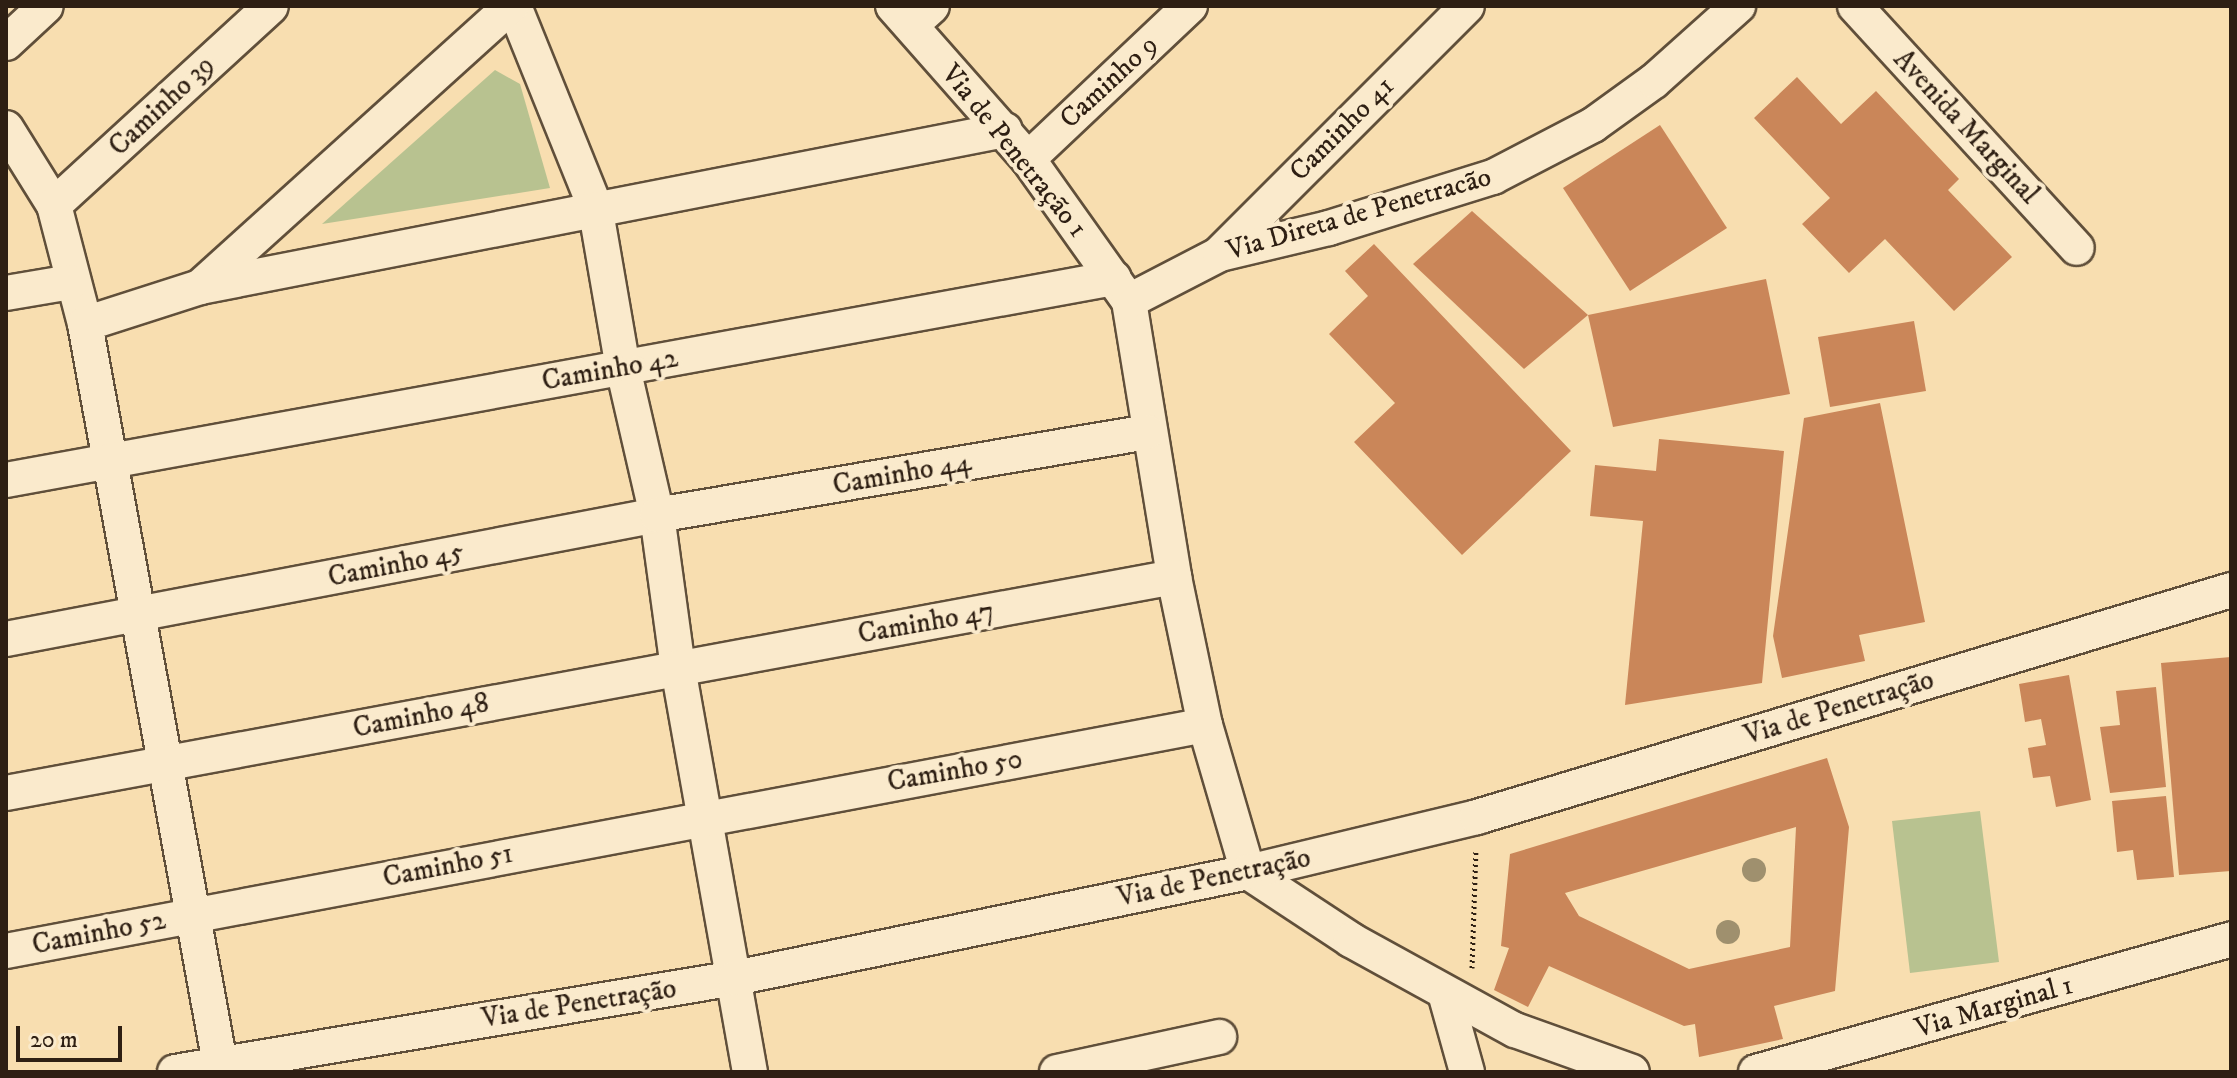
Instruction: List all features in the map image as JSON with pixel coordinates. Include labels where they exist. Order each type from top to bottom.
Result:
[{"type":"street","points":[[6,43],[46,6]]},
{"type":"street","name":"Caminho 39","points":[[54,205],[271,6]]},
{"type":"street","points":[[200,287],[512,6],[595,206],[623,368],[657,515],[678,668],[750,1072]]},
{"type":"street","name":"Caminho 9","points":[[1028,159],[1190,6]]},
{"type":"street","name":"Caminho 41","points":[[1220,254],[1467,6]]},
{"type":"street","name":"Via Direta de Penetracão","points":[[1121,289],[1220,254],[1329,228],[1493,177],[1593,125],[1654,81],[1738,6]]},
{"type":"street","name":"Avenida Marginal","points":[[1855,6],[2077,248]]},
{"type":"street","name":"Via de Penetração 1","points":[[912,12],[1028,159],[1121,289]]},
{"type":"street","points":[[6,128],[54,205],[71,282],[85,324],[134,615],[220,1064]]},
{"type":"street","points":[[85,324],[200,287],[595,206],[1005,130]]},
{"type":"street","points":[[6,293],[71,282]]},
{"type":"street","points":[[1121,289],[1174,577],[1205,725],[1248,872],[1533,1048],[1632,1072]]},
{"type":"street","name":"Caminho 42","points":[[6,480],[623,368],[1121,289]]},
{"type":"street","name":"Caminho 44","points":[[657,515],[1147,432]]},
{"type":"street","name":"Caminho 45","points":[[6,639],[657,515]]},
{"type":"street","name":"Caminho 47","points":[[678,668],[1174,577]]},
{"type":"street","name":"Via de Penetração","points":[[175,1072],[735,978],[1248,872],[1477,817],[2231,590]]},
{"type":"street","name":"Caminho 48","points":[[6,793],[678,668]]},
{"type":"street","name":"Caminho 50","points":[[704,816],[1205,725]]},
{"type":"street","name":"Caminho 51","points":[[191,915],[704,816]]},
{"type":"street","name":"Caminho 52","points":[[6,951],[191,915]]},
{"type":"street","name":"Via Marginal 1","points":[[1756,1072],[2231,939]]},
{"type":"street","points":[[1445,993],[1467,1072]]},
{"type":"street","points":[[1057,1072],[1219,1037]]},
{"type":"path","points":[[1472,973],[1477,817]]},
{"type":"green space","points":[[495,70],[520,84],[550,188],[322,224]]},
{"type":"green space","points":[[1980,811],[1999,962],[1910,973],[1892,821]]},
{"type":"building","points":[[1797,77],[1841,124],[1876,91],[1959,179],[1948,190],[2012,257],[1954,311],[1885,239],[1849,273],[1802,224],[1830,198],[1754,118]]},
{"type":"building","points":[[1660,125],[1727,228],[1630,291],[1563,188]]},
{"type":"building","points":[[1472,211],[1588,315],[1524,369],[1413,264]]},
{"type":"building","points":[[1374,244],[1571,451],[1462,555],[1354,442],[1395,403],[1329,334],[1368,296],[1345,271]]},
{"type":"building","points":[[1766,279],[1790,394],[1613,427],[1588,315]]},
{"type":"building","points":[[1914,321],[1926,391],[1830,407],[1818,337]]},
{"type":"building","points":[[1880,403],[1925,622],[1859,635],[1865,661],[1782,678],[1773,636],[1804,418]]},
{"type":"building","points":[[1659,439],[1784,451],[1762,683],[1625,705],[1643,521],[1590,516],[1595,465],[1656,471]]},
{"type":"building","points":[[2231,657],[2231,871],[2179,875],[2161,663]]},
{"type":"building","points":[[2069,675],[2091,800],[2056,807],[2050,776],[2033,778],[2028,748],[2046,745],[2041,719],[2025,722],[2019,684]]},
{"type":"building","points":[[2156,687],[2166,787],[2110,793],[2100,727],[2120,725],[2116,691]]},
{"type":"building","points":[[1827,758],[1849,827],[1835,991],[1774,1006],[1783,1039],[1699,1057],[1695,1024],[1684,1026],[1549,966],[1528,1007],[1494,990],[1509,948],[1501,946],[1510,854]],"holes":[[[1796,827],[1790,947],[1689,969],[1579,916],[1565,893]]]},
{"type":"building","points":[[2166,796],[2174,877],[2137,880],[2133,850],[2117,852],[2112,801]]}]
